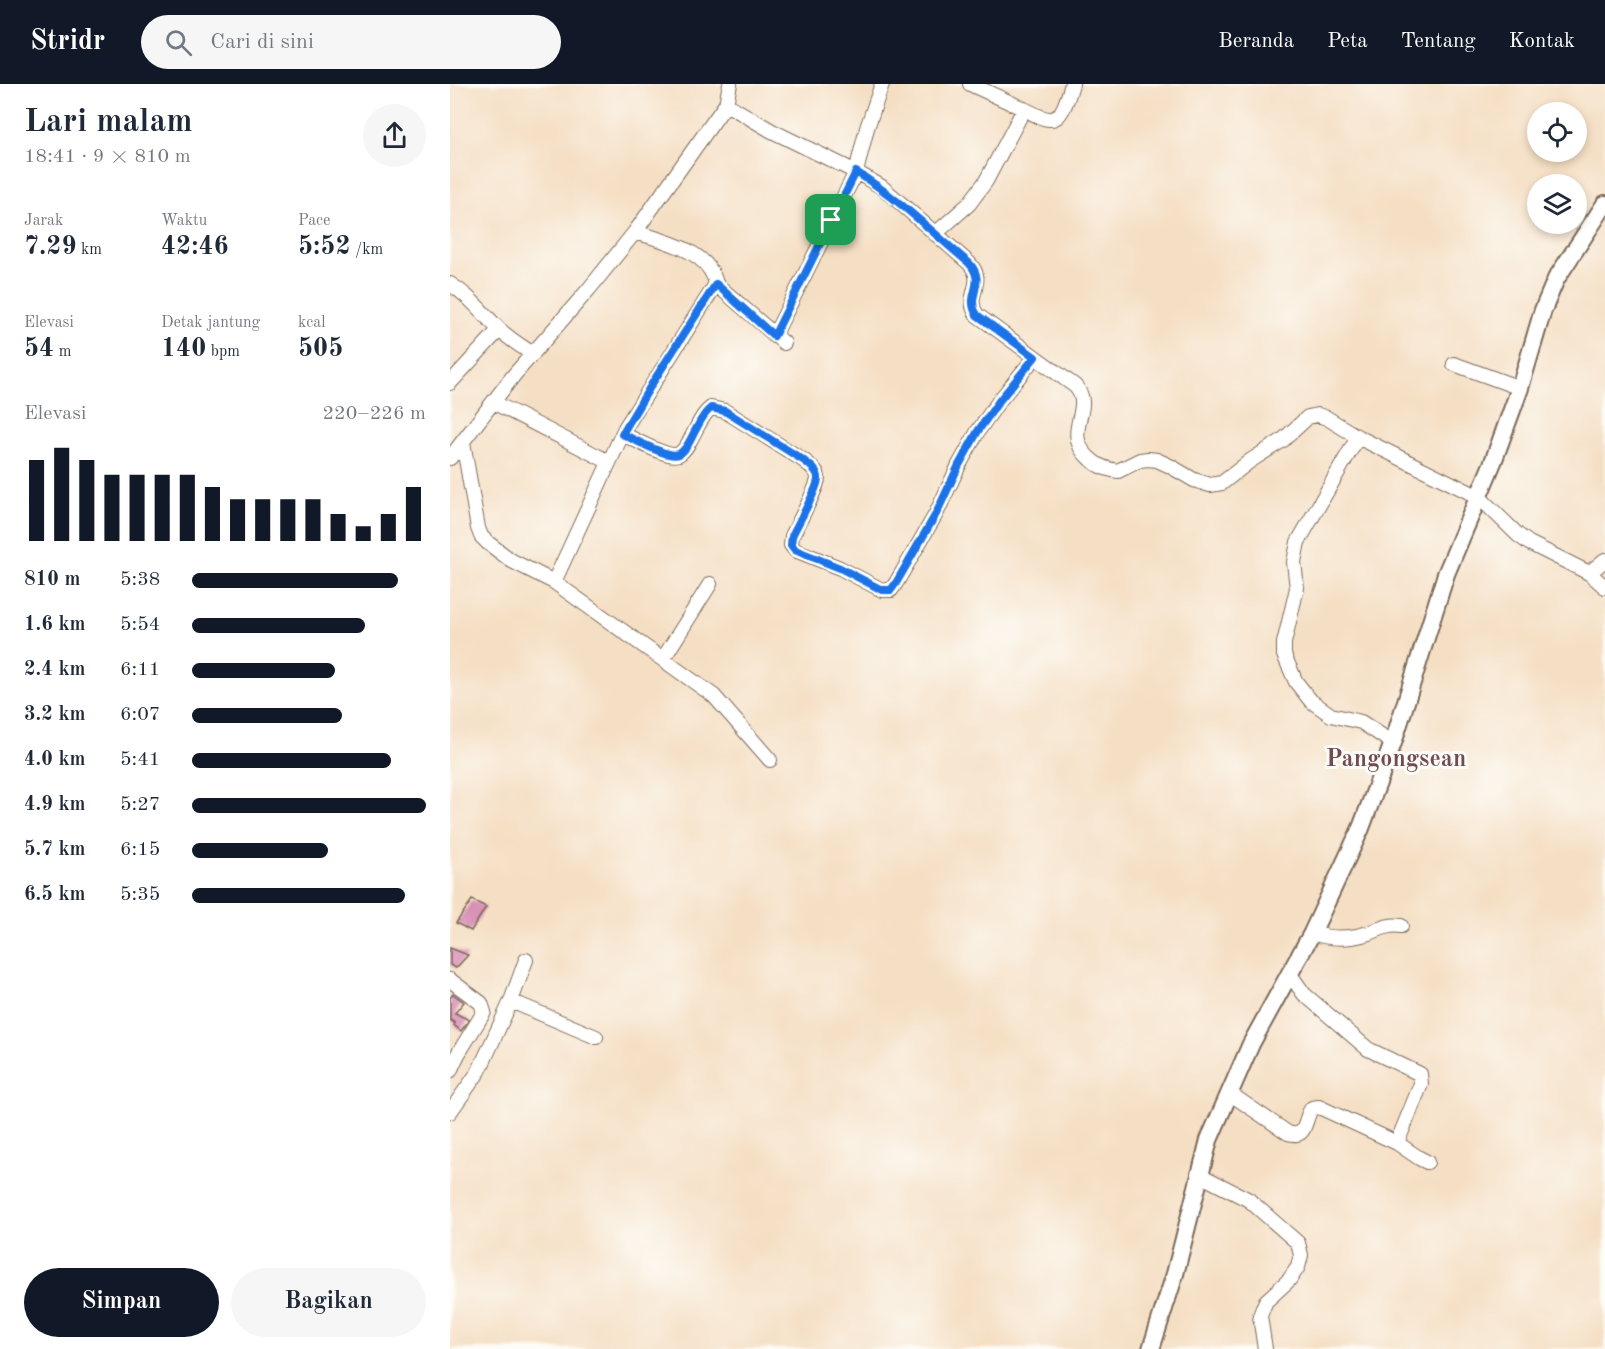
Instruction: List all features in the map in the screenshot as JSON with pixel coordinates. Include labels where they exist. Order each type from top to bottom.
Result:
[{"type":"street","points":[[450,458],[493,402],[635,232],[726,104],[730,84]]},
{"type":"street","points":[[635,232],[686,250],[708,266],[716,284],[779,340],[856,172],[867,128],[882,84]]},
{"type":"street","points":[[970,84],[1050,120],[1056,118],[1061,112],[1072,84]]},
{"type":"street","points":[[726,104],[772,131],[882,187],[976,270],[978,278],[972,308],[977,315],[1081,392],[1077,443],[1091,460],[1106,469],[1118,471],[1140,459],[1148,459],[1170,466],[1194,480],[1210,485],[1222,483],[1250,461],[1283,440],[1308,417],[1327,418],[1358,437],[1479,497],[1518,536],[1589,573],[1605,587]]},
{"type":"street","points":[[935,234],[969,204],[986,181],[1024,110]]},
{"type":"street","points":[[1151,1349],[1175,1274],[1198,1174],[1209,1140],[1251,1044],[1311,933],[1360,828],[1393,743],[1446,574],[1479,497],[1520,388],[1543,310],[1556,279],[1605,204]]},
{"type":"street","points":[[450,284],[474,301],[499,330],[533,354]]},
{"type":"street","points":[[554,582],[622,434],[716,284]]},
{"type":"street","points":[[450,383],[499,330]]},
{"type":"street","points":[[622,434],[674,455],[686,448],[705,413],[711,408],[725,411],[815,470],[817,484],[792,536],[791,545],[795,550],[840,568],[882,590],[891,590],[929,527],[978,431],[1035,357]]},
{"type":"street","points":[[1454,364],[1520,388]]},
{"type":"street","points":[[493,402],[609,462]]},
{"type":"street","points":[[1358,437],[1298,542],[1294,562],[1297,588],[1284,643],[1284,655],[1296,682],[1311,700],[1331,716],[1361,722],[1393,743]]},
{"type":"street","points":[[463,441],[481,536],[512,561],[554,582],[714,696],[770,759]]},
{"type":"street","points":[[1589,573],[1605,560]]},
{"type":"street","points":[[663,659],[710,584]]},
{"type":"street","points":[[1311,933],[1324,937],[1341,938],[1367,934],[1382,927],[1401,926]]},
{"type":"street","points":[[450,1110],[479,1071],[526,960]]},
{"type":"street","points":[[1289,973],[1304,994],[1368,1049],[1420,1074],[1421,1083],[1396,1143]]},
{"type":"street","points":[[450,980],[484,1008],[482,1016],[454,1052],[450,1071]]},
{"type":"street","points":[[511,1000],[596,1037]]},
{"type":"street","points":[[1229,1093],[1295,1136],[1303,1130],[1312,1108],[1319,1107],[1396,1143],[1427,1162]]},
{"type":"street","points":[[1198,1174],[1249,1200],[1298,1243],[1301,1255],[1298,1267],[1289,1280],[1266,1301],[1260,1316],[1265,1349]]},
{"type":"building","points":[[472,900],[486,907],[471,931],[456,923]]},
{"type":"building","points":[[450,948],[468,955],[456,968],[450,965]]},
{"type":"building","points":[[453,994],[464,1002],[455,1013],[469,1020],[461,1031],[450,1020],[450,998]]},
{"type":"district","name":"Pangongsean","points":[[1396,758]]},
{"type":"route","points":[[856,172],[882,187],[976,270],[978,278],[972,308],[977,315],[1035,357],[978,431],[929,527],[891,590],[882,590],[840,568],[795,550],[791,545],[792,536],[817,484],[815,470],[725,411],[711,408],[705,413],[686,448],[674,455],[666,454],[622,434],[716,284],[774,336],[831,220],[856,172]]}]
